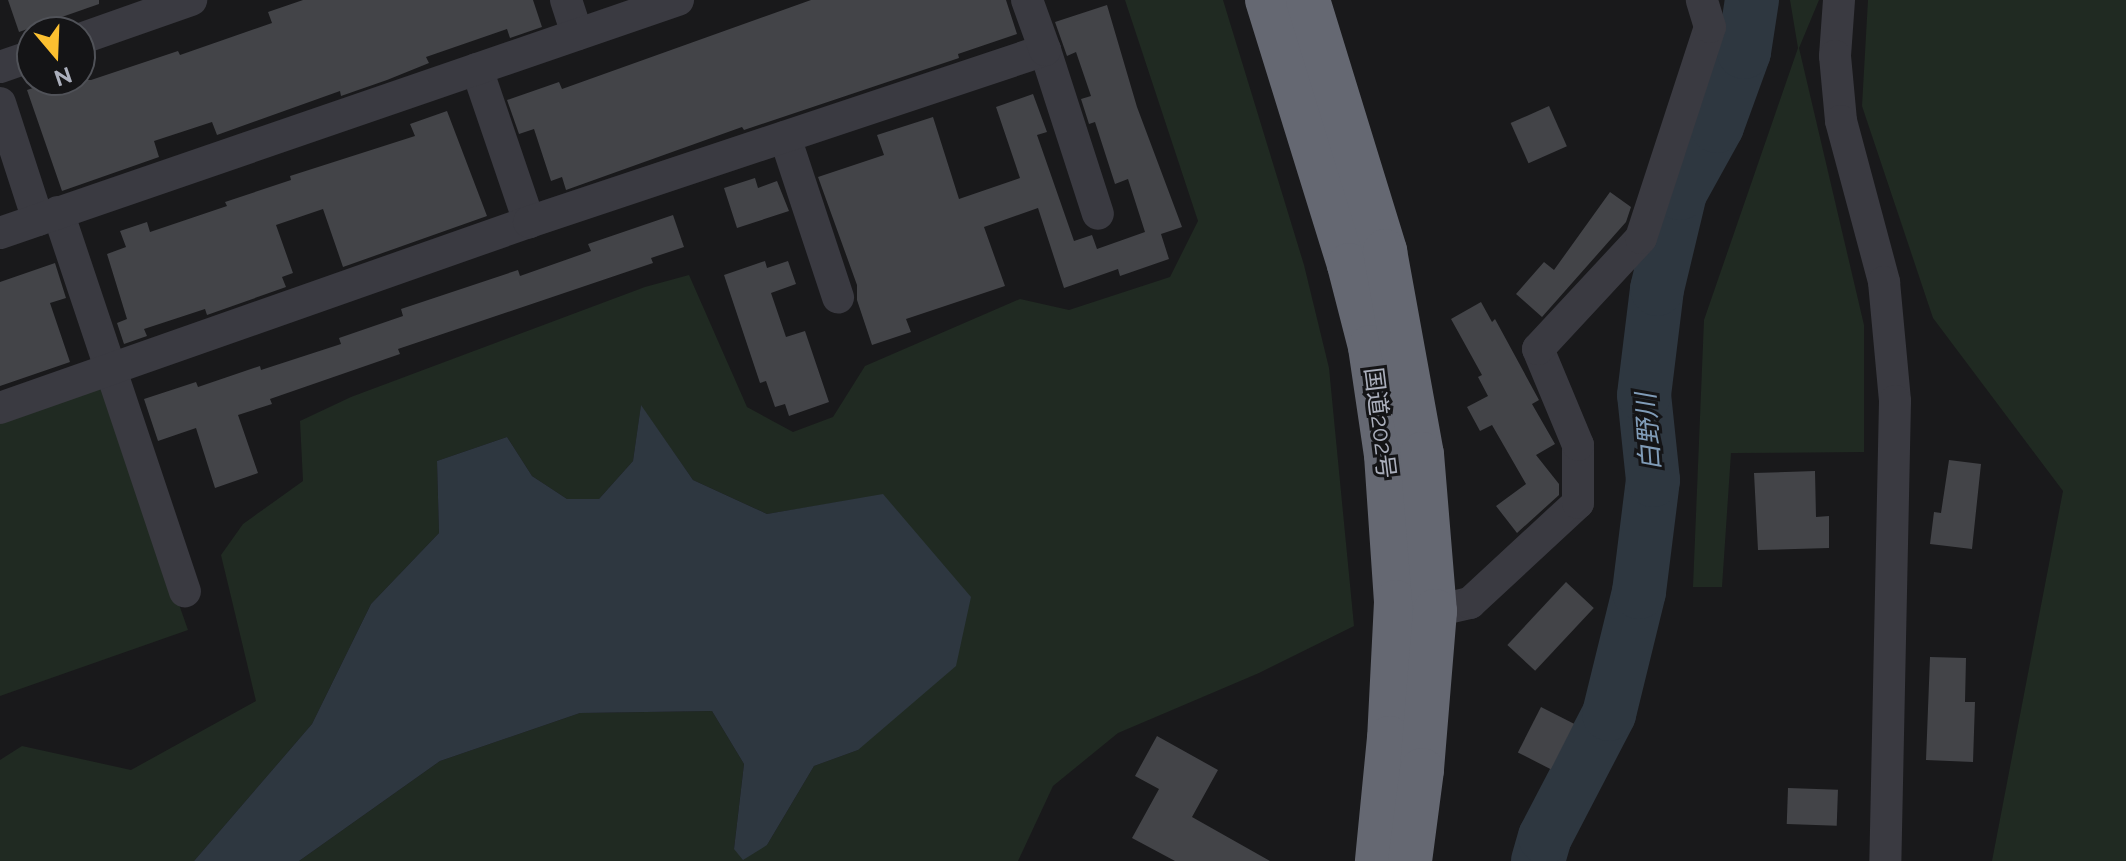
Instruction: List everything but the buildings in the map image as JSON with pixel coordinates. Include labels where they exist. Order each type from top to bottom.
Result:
[{"type":"highway","name":"国道202号","points":[[1267,0],[1353,279],[1370,347],[1386,455],[1396,602],[1389,738],[1377,861]]},
{"type":"highway","name":"国道202号","points":[[1308,0],[1385,251],[1422,454],[1435,611],[1410,861]]},
{"type":"street","points":[[96,31],[141,8],[191,0]]},
{"type":"street","points":[[566,0],[577,34]]},
{"type":"street","points":[[0,233],[678,0]]},
{"type":"street","points":[[1027,0],[1098,214]]},
{"type":"street","points":[[1435,611],[1470,603],[1578,503],[1578,445],[1538,349],[1641,238],[1710,27],[1702,0]]},
{"type":"street","points":[[1839,0],[1835,56],[1841,121],[1884,282],[1895,401],[1885,861]]},
{"type":"street","points":[[0,408],[529,222],[1045,50]]},
{"type":"street","points":[[477,69],[529,222]]},
{"type":"street","points":[[0,103],[109,370],[185,591]]},
{"type":"street","points":[[785,137],[838,297]]},
{"type":"shaded area","points":[[1125,0],[1223,0],[1304,265],[1329,368],[1354,626],[1259,673],[1118,733],[1053,786],[1018,861],[299,861],[440,761],[580,713],[712,711],[744,764],[734,849],[767,845],[814,766],[858,750],[883,495],[767,514],[693,480],[641,406],[633,461],[599,499],[567,499],[532,476],[507,437],[437,461],[439,533],[371,604],[312,724],[194,861],[0,861],[0,760],[22,746],[131,770],[256,701],[221,555],[243,524],[303,481],[300,421],[351,397],[645,287],[689,275],[747,407],[793,432],[833,417],[865,366],[1020,299],[1069,310],[1170,277],[1198,221]]},
{"type":"shaded area","points":[[1790,0],[1819,0],[1799,48],[1864,325],[1864,452],[1731,453],[1722,587],[1693,587],[1704,320],[1798,48]]},
{"type":"shaded area","points":[[1868,0],[2126,0],[2126,861],[1992,861],[2063,491],[1933,318],[1862,106]]},
{"type":"shaded area","points":[[101,383],[188,630],[0,696],[0,419]]},
{"type":"shaded area","points":[[641,405],[693,480],[767,514],[883,494],[971,597],[956,666],[858,750],[814,766],[767,845],[743,860],[734,849],[744,764],[712,711],[580,713],[440,761],[299,861],[194,861],[312,724],[371,604],[439,533],[437,461],[507,437],[532,476],[567,499],[599,499],[633,461]]},
{"type":"waterway","name":"白野川","points":[[1538,861],[1545,837],[1609,714],[1639,592],[1653,480],[1644,395],[1657,289],[1680,193],[1717,126],[1744,52],[1752,0]]}]
